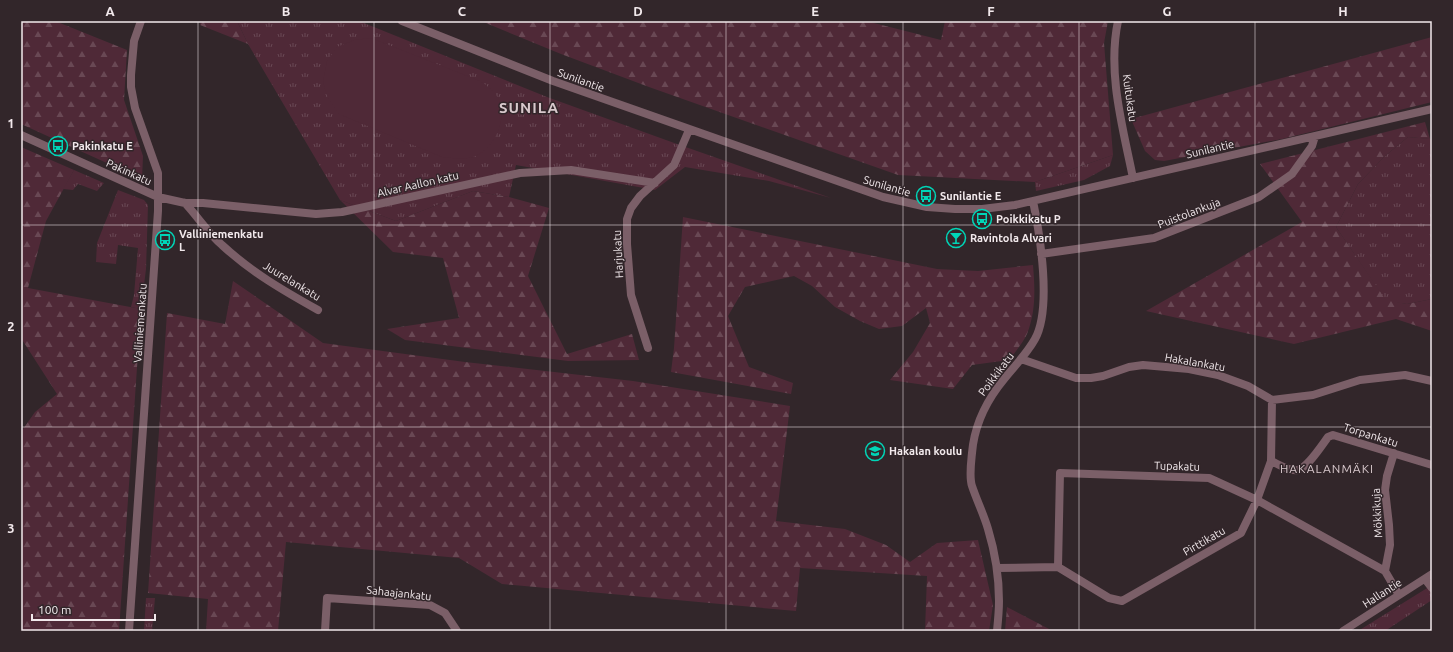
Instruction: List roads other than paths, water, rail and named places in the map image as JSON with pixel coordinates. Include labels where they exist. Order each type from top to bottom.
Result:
[{"type":"street","name":"Valliniemenkatu","points":[[129,631],[156,252],[158,197],[158,173],[135,108],[131,87],[134,41],[142,21]]},
{"type":"street","name":"Sunilantie","points":[[402,21],[553,81],[689,130],[852,187],[905,203],[927,207],[982,209],[1015,205],[1315,136],[1432,111]]},
{"type":"street","name":"Kuitukatu","points":[[1118,21],[1114,59],[1118,103],[1133,178]]},
{"type":"street","name":"Harjukatu","points":[[648,348],[631,295],[627,244],[627,220],[631,208],[640,196],[674,165],[689,130]]},
{"type":"street","name":"Pakinkatu","points":[[21,135],[158,197],[186,204]]},
{"type":"street","name":"Puistolankuja","points":[[1041,254],[1154,238],[1259,197],[1292,174],[1312,146],[1315,136]]},
{"type":"street","name":"Alvar Aallon katu","points":[[186,204],[203,203],[316,214],[342,212],[520,173],[571,170],[655,183]]},
{"type":"street","name":"Poikkikatu","points":[[997,631],[999,602],[997,568],[988,529],[972,486],[972,452],[978,425],[987,404],[1036,338],[1042,320],[1044,294],[1041,254],[1033,201]]},
{"type":"street","name":"Juurelankatu","points":[[186,204],[220,244],[244,264],[271,283],[318,310]]},
{"type":"street","name":"Hakalankatu","points":[[1021,359],[1076,378],[1103,376],[1129,367],[1144,365],[1189,369],[1218,375],[1248,386],[1272,400]]},
{"type":"street","points":[[1272,400],[1313,394],[1360,380],[1405,375],[1432,381]]},
{"type":"street","name":"Pirttikatu","points":[[1058,567],[1109,598],[1122,601],[1241,533],[1257,500],[1271,462],[1272,400]]},
{"type":"street","name":"Torpankatu","points":[[1271,462],[1290,469],[1298,470],[1308,464],[1328,437],[1333,435],[1432,465]]},
{"type":"street","name":"Mökkikuja","points":[[1385,571],[1390,545],[1385,490],[1387,476],[1394,453]]},
{"type":"street","name":"Tupakatu","points":[[1058,567],[1060,473],[1209,478],[1257,500],[1385,571]]},
{"type":"street","points":[[997,568],[1058,567]]},
{"type":"street","points":[[1385,571],[1399,595]]},
{"type":"street","points":[[1428,576],[1432,588]]},
{"type":"street","name":"Hallantie","points":[[1343,631],[1428,576]]},
{"type":"street","name":"Sahaajankatu","points":[[325,631],[327,598],[430,605],[445,613],[457,631]]},
{"type":"place","name":"Pakinkatu E","points":[[58,146]]},
{"type":"place","name":"Sunilantie E","points":[[926,196]]},
{"type":"place","name":"Poikkikatu P","points":[[982,219]]},
{"type":"place","name":"Ravintola Alvari","points":[[956,238]]},
{"type":"place","name":"Valliniemenkatu L","points":[[165,240]]},
{"type":"place","name":"Hakalan koulu","points":[[875,451]]},
{"type":"district","name":"SUNILA","points":[[529,108]]},
{"type":"district","name":"HAKALANMÄKI","points":[[1327,469]]}]
